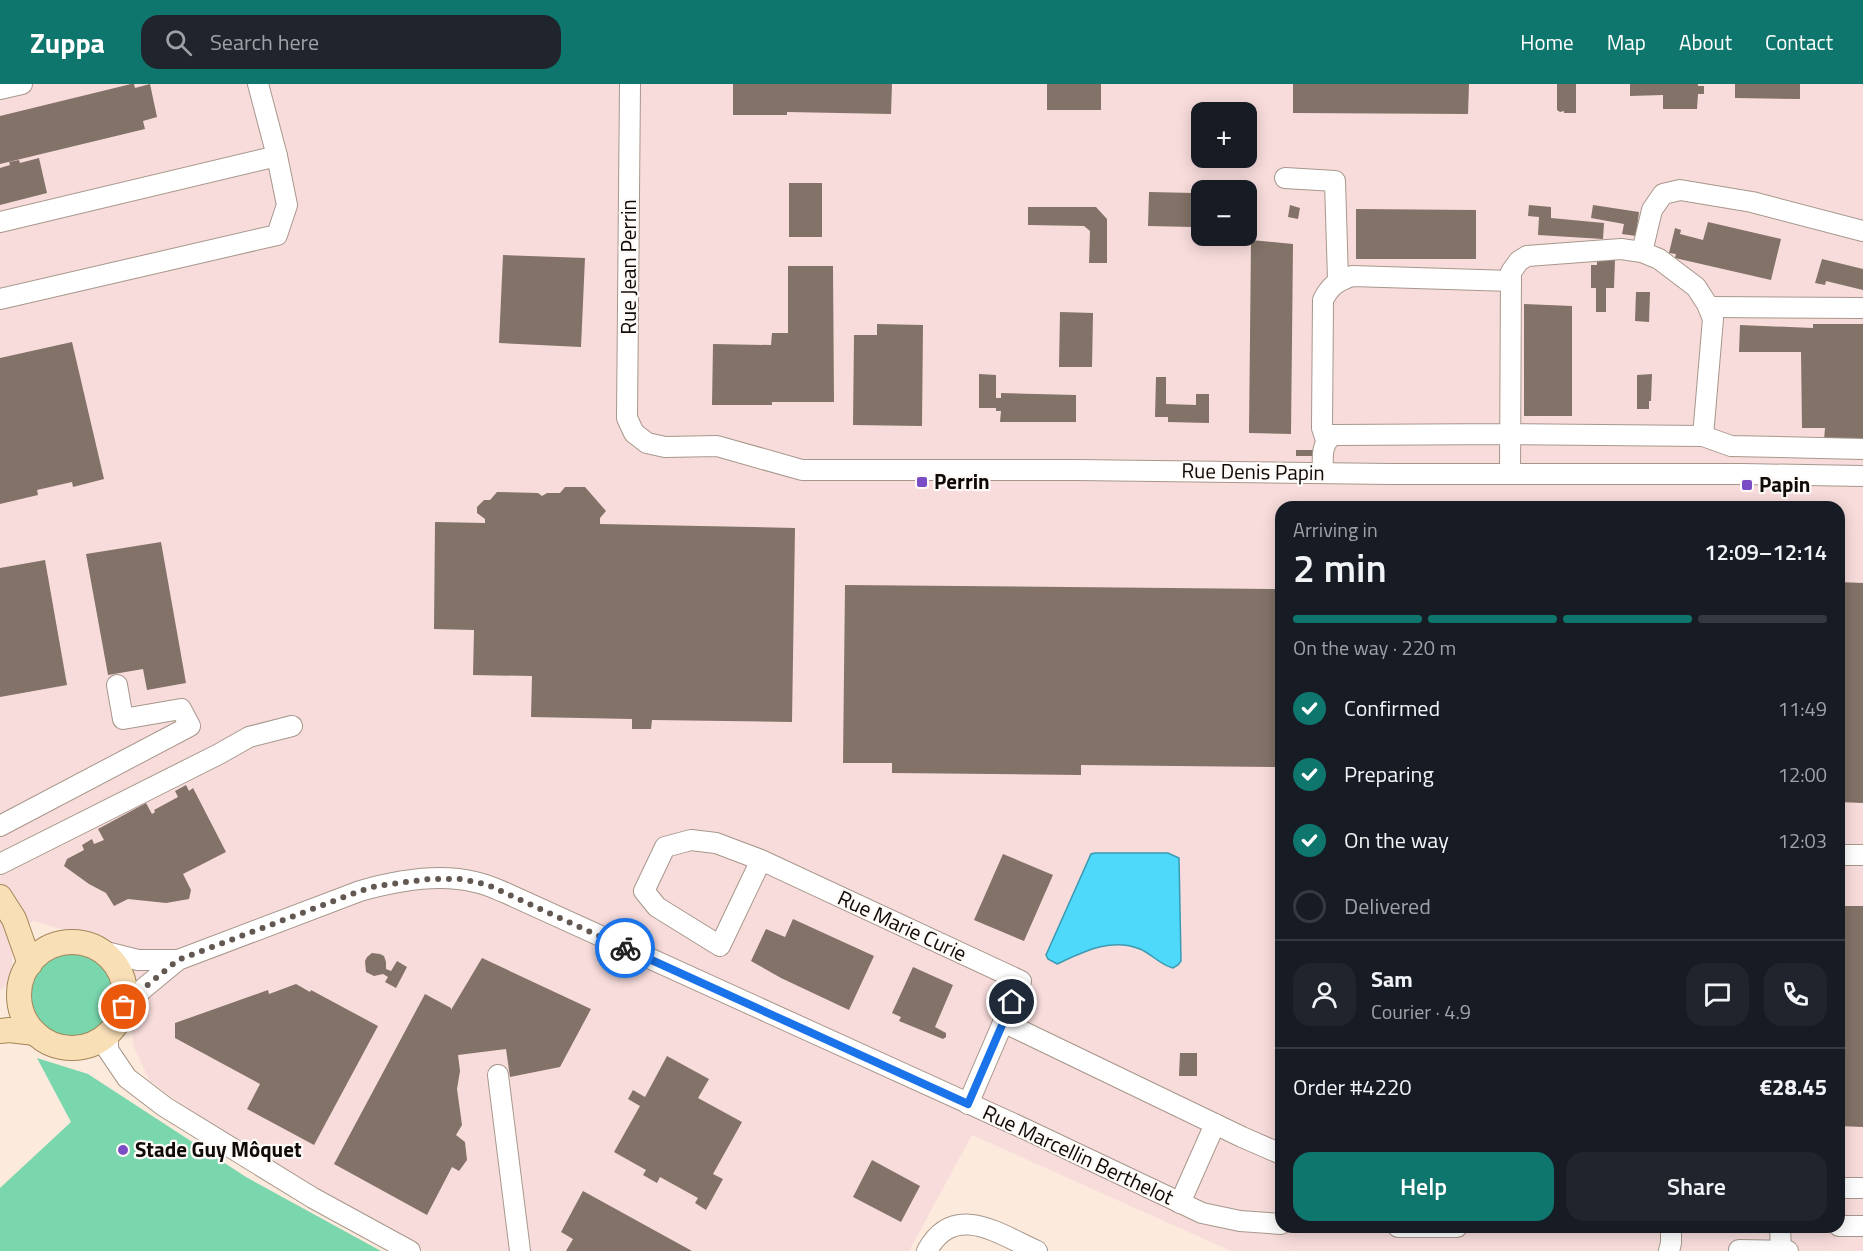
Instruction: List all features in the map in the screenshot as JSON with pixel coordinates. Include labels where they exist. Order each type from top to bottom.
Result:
[{"type":"main road","points":[[0,897],[14,919],[30,964]]},
{"type":"main road","points":[[14,919],[34,932],[70,942],[87,944],[102,951],[114,962],[122,976],[125,991],[124,1007],[118,1022],[108,1035],[94,1044],[79,1048],[63,1048],[35,1033],[25,1020],[20,1004],[23,975],[30,964],[41,953],[55,945],[70,942]]},
{"type":"main road","points":[[0,1010],[20,988]]},
{"type":"main road","points":[[0,1031],[35,1033]]},
{"type":"street","points":[[0,89],[22,84]]},
{"type":"street","points":[[0,299],[278,235],[287,205],[258,84]]},
{"type":"street","name":"Rue Jean Perrin","points":[[630,84],[627,418],[634,433],[647,443]]},
{"type":"street","points":[[0,222],[277,156]]},
{"type":"street","points":[[1285,178],[1335,182],[1338,280]]},
{"type":"street","points":[[1642,252],[1652,210],[1663,194],[1680,190],[1752,202],[1863,231]]},
{"type":"street","points":[[1510,474],[1511,272],[1519,261],[1527,256],[1621,249],[1642,252],[1659,260],[1696,287],[1709,307],[1713,319],[1703,436]]},
{"type":"street","points":[[1326,440],[1322,428],[1323,300],[1338,280],[1352,276],[1511,280]]},
{"type":"street","points":[[1709,307],[1863,308]]},
{"type":"street","points":[[1323,473],[1324,445],[1326,440],[1333,435],[1703,436],[1731,446],[1863,448]]},
{"type":"street","name":"Rue Denis Papin","points":[[647,443],[665,447],[717,446],[802,470],[1863,476]]},
{"type":"street","points":[[0,826],[190,726],[181,709],[123,719],[117,685]]},
{"type":"street","points":[[0,864],[249,737],[292,726]]},
{"type":"street","points":[[691,840],[716,843],[761,860],[720,946],[657,907],[644,891],[666,847],[691,840]]},
{"type":"street","points":[[1845,855],[1863,855]]},
{"type":"street","name":"Rue Marie Curie","points":[[761,860],[1021,981],[968,1104]]},
{"type":"street","name":"Rue Marcellin Berthelot","points":[[124,1007],[178,960],[376,886],[429,879],[468,880],[506,893],[1202,1213],[1240,1221],[1275,1224]]},
{"type":"street","name":"Rue Marcellin Berthelot","points":[[102,951],[138,960],[178,960]]},
{"type":"street","points":[[1003,1022],[1215,1125],[1275,1151]]},
{"type":"street","points":[[108,1035],[108,1050],[127,1078],[165,1107],[313,1198],[410,1251]]},
{"type":"street","points":[[498,1075],[520,1251]]},
{"type":"street","points":[[1180,1203],[1215,1125]]},
{"type":"street","points":[[1845,1188],[1863,1188]]},
{"type":"street","points":[[927,1251],[941,1232],[953,1225],[962,1224],[979,1226],[1037,1251]]},
{"type":"street","points":[[1845,1226],[1863,1226]]},
{"type":"street","points":[[1669,1251],[1671,1233]]},
{"type":"street","points":[[1780,1233],[1781,1251]]},
{"type":"street","points":[[1739,1250],[1788,1251]]},
{"type":"shaded area","points":[[0,84],[1863,84],[1863,1251],[1231,1251],[972,1135],[909,1251],[424,1251],[233,1142],[149,1080],[133,1045],[128,949],[33,921],[13,938],[11,982],[0,990]]},
{"type":"green space","points":[[71,949],[89,952],[104,962],[114,977],[117,995],[114,1013],[104,1028],[89,1038],[71,1041],[53,1038],[38,1028],[28,1013],[25,995],[28,977],[38,962],[53,952]]},
{"type":"green space","name":"Stade Guy Môquet","points":[[37,1058],[88,1074],[246,1177],[381,1251],[0,1251],[0,1188],[71,1122]]},
{"type":"water","points":[[1168,853],[1179,858],[1181,961],[1178,965],[1173,968],[1168,967],[1140,949],[1118,945],[1097,948],[1057,964],[1048,959],[1046,955],[1091,854]]},
{"type":"building","points":[[134,84],[135,88],[150,84],[157,117],[143,121],[145,129],[0,164],[0,116]]},
{"type":"building","points":[[733,84],[892,84],[891,114],[787,112],[787,115],[733,115]]},
{"type":"building","points":[[1047,84],[1101,84],[1101,110],[1047,110]]},
{"type":"building","points":[[1293,84],[1469,84],[1468,114],[1293,113]]},
{"type":"building","points":[[1557,84],[1576,84],[1576,113],[1564,113],[1564,111],[1557,110]]},
{"type":"building","points":[[1630,84],[1698,84],[1698,86],[1704,86],[1704,94],[1698,94],[1697,109],[1663,109],[1663,95],[1630,96]]},
{"type":"building","points":[[1735,84],[1800,84],[1800,99],[1735,98]]},
{"type":"building","points":[[39,158],[47,193],[0,205],[0,168],[10,165],[9,162],[19,160],[20,163]]},
{"type":"building","points":[[789,183],[822,183],[822,237],[789,237]]},
{"type":"building","points":[[1149,192],[1191,193],[1191,227],[1148,226]]},
{"type":"building","points":[[1290,205],[1300,208],[1298,219],[1288,217]]},
{"type":"building","points":[[1529,205],[1551,207],[1551,218],[1604,223],[1603,239],[1538,235],[1539,217],[1528,216]]},
{"type":"building","points":[[1593,205],[1639,212],[1636,236],[1622,234],[1624,224],[1591,218]]},
{"type":"building","points":[[1028,207],[1096,207],[1107,219],[1107,263],[1089,263],[1090,231],[1084,226],[1028,225]]},
{"type":"building","points":[[1356,209],[1476,210],[1476,259],[1356,259]]},
{"type":"building","points":[[1708,222],[1781,239],[1771,280],[1675,258],[1676,254],[1669,253],[1675,228],[1681,230],[1680,234],[1703,240]]},
{"type":"building","points":[[1257,241],[1293,244],[1291,434],[1249,433],[1251,246],[1257,246]]},
{"type":"building","points":[[503,255],[585,258],[581,347],[499,343]]},
{"type":"building","points":[[1597,258],[1615,259],[1614,288],[1606,288],[1606,312],[1596,312],[1596,288],[1591,288],[1591,265],[1597,265]]},
{"type":"building","points":[[1822,259],[1863,269],[1863,290],[1826,281],[1825,285],[1815,283]]},
{"type":"building","points":[[788,266],[833,266],[834,402],[712,405],[713,344],[771,345],[772,333],[788,333]]},
{"type":"building","points":[[1636,292],[1650,292],[1649,322],[1635,321]]},
{"type":"building","points":[[1524,304],[1572,306],[1572,416],[1524,416]]},
{"type":"building","points":[[1060,312],[1093,313],[1092,367],[1059,367]]},
{"type":"building","points":[[877,324],[923,325],[922,426],[853,425],[854,335],[877,335]]},
{"type":"building","points":[[1813,324],[1863,324],[1863,441],[1824,440],[1825,428],[1802,428],[1801,352],[1739,352],[1740,325],[1813,328]]},
{"type":"building","points":[[72,342],[104,479],[73,487],[72,482],[37,490],[38,495],[0,504],[0,358]]},
{"type":"building","points":[[979,374],[996,375],[996,398],[1001,398],[1001,393],[1076,395],[1076,422],[1000,422],[1001,411],[996,411],[996,408],[979,408]]},
{"type":"building","points":[[1652,374],[1649,409],[1637,409],[1637,375]]},
{"type":"building","points":[[1156,377],[1166,377],[1166,404],[1196,405],[1196,394],[1209,394],[1209,423],[1168,422],[1168,417],[1155,417]]},
{"type":"building","points":[[1296,450],[1314,450],[1314,456],[1296,456]]},
{"type":"building","points":[[565,487],[585,487],[606,511],[600,518],[600,524],[795,528],[792,722],[652,720],[651,729],[632,729],[632,719],[531,717],[532,676],[473,675],[474,630],[434,629],[435,522],[485,523],[485,519],[477,513],[477,507],[484,500],[490,500],[497,492],[538,493],[542,496],[547,493],[560,493]]},
{"type":"building","points":[[161,542],[186,683],[147,690],[143,669],[108,675],[86,554]]},
{"type":"building","points":[[45,560],[67,685],[0,697],[0,568]]},
{"type":"building","points":[[1845,582],[1863,583],[1863,803],[1845,802]]},
{"type":"building","points":[[845,585],[1275,589],[1275,767],[1081,765],[1081,775],[892,773],[892,763],[843,763]]},
{"type":"building","points":[[186,785],[189,791],[193,788],[226,852],[183,874],[191,890],[189,899],[166,903],[128,899],[114,906],[106,893],[64,866],[67,859],[84,850],[82,845],[92,839],[94,844],[104,840],[98,829],[146,803],[152,814],[154,810],[178,797],[175,791]]},
{"type":"building","points":[[1003,854],[1053,875],[1024,941],[974,920]]},
{"type":"building","points":[[1845,906],[1863,906],[1863,1127],[1845,1126]]},
{"type":"building","points":[[793,919],[874,956],[849,1010],[751,961],[766,929],[785,937]]},
{"type":"building","points":[[372,953],[384,956],[386,969],[391,971],[397,961],[407,967],[396,988],[385,982],[388,977],[383,974],[374,976],[366,972],[365,961]]},
{"type":"building","points":[[482,958],[591,1009],[560,1067],[510,1077],[506,1049],[458,1055],[460,1071],[457,1089],[462,1125],[456,1135],[465,1142],[467,1160],[459,1171],[452,1167],[427,1215],[334,1164],[425,994],[451,1010]]},
{"type":"building","points":[[913,967],[953,985],[935,1027],[946,1033],[943,1039],[899,1021],[901,1017],[892,1013]]},
{"type":"building","points":[[296,984],[378,1026],[314,1145],[247,1109],[260,1084],[175,1038],[175,1023],[268,990],[269,994]]},
{"type":"building","points":[[1180,1053],[1197,1053],[1197,1076],[1179,1076]]},
{"type":"building","points":[[667,1056],[709,1079],[698,1098],[742,1122],[713,1174],[723,1179],[706,1210],[695,1203],[698,1198],[660,1177],[657,1183],[643,1175],[646,1170],[614,1152],[640,1106],[628,1099],[633,1090],[645,1097]]},
{"type":"building","points":[[872,1160],[920,1186],[901,1222],[853,1197]]},
{"type":"building","points":[[583,1191],[692,1251],[566,1251],[573,1239],[561,1232]]},
{"type":"way so far","points":[[124,1007],[178,960],[360,891],[376,886],[429,879],[460,879],[488,885],[625,948]]},
{"type":"place","name":"Perrin","points":[[922,482]]},
{"type":"place","name":"Papin","points":[[1747,485]]},
{"type":"place","name":"Stade Guy Môquet","points":[[123,1150]]},
{"type":"route","points":[[625,948],[968,1104],[1012,1002]]}]
